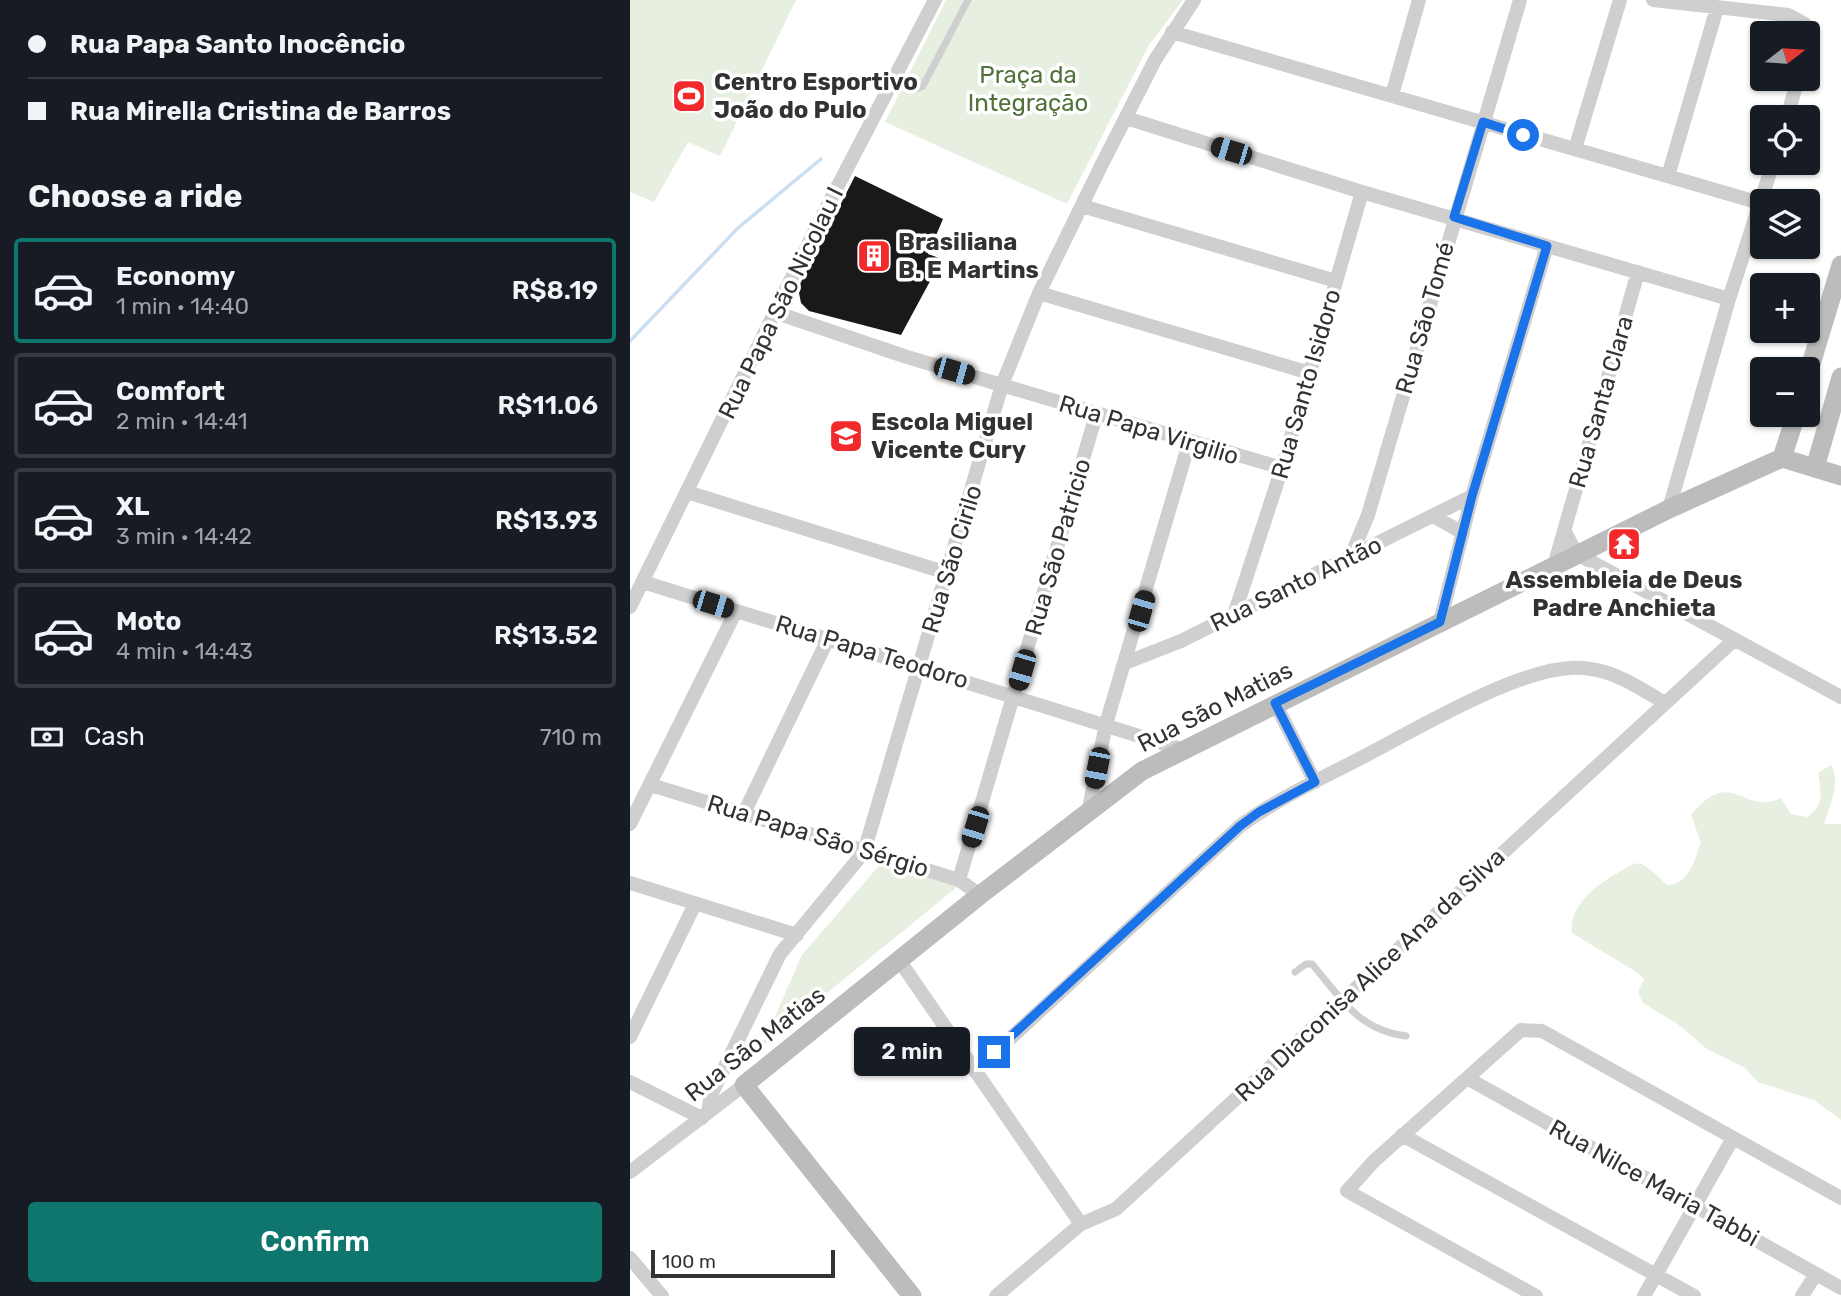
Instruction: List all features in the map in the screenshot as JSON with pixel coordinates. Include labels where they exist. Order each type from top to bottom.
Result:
[{"type":"street","name":"Rua Papa São Nicolau I","points":[[630,607],[777,313],[820,220],[935,0]]},
{"type":"street","name":"Rua São Cirilo","points":[[705,1115],[711,1095],[739,1034],[780,954],[864,852],[1002,385],[1039,293],[1082,206],[1172,32],[1194,0]]},
{"type":"street","points":[[1392,95],[1419,0]]},
{"type":"street","name":"Rua São Tomé","points":[[1352,556],[1368,515],[1520,0]]},
{"type":"street","points":[[1574,149],[1620,0]]},
{"type":"street","points":[[1653,0],[1801,21]]},
{"type":"street","points":[[1668,176],[1717,8]]},
{"type":"street","points":[[1172,32],[1750,200]]},
{"type":"street","points":[[1126,118],[1362,192],[1729,299]]},
{"type":"street","name":"Rua Santo Isidoro","points":[[1235,612],[1282,468],[1362,192]]},
{"type":"street","points":[[1082,206],[1336,281]]},
{"type":"street","points":[[1669,509],[1750,234]]},
{"type":"street","points":[[1440,622],[1472,496],[1547,246]]},
{"type":"street","points":[[1814,357],[1838,287],[1841,265]]},
{"type":"street","name":"Rua Santa Clara","points":[[1554,566],[1638,272]]},
{"type":"street","points":[[1039,293],[1310,373]]},
{"type":"street","name":"Rua Papa Virgilio","points":[[777,313],[1096,415],[1282,468]]},
{"type":"street","points":[[1815,468],[1841,377]]},
{"type":"street","name":"Rua São Patricio","points":[[959,880],[1096,415]]},
{"type":"street","points":[[1792,427],[1782,458],[1841,476]]},
{"type":"street","points":[[1088,813],[1106,724],[1189,443]]},
{"type":"street","name":"Rua São Matias","points":[[630,1172],[744,1085],[980,895],[1142,771],[1181,749],[1669,509],[1782,458]]},
{"type":"street","points":[[1680,468],[1688,500]]},
{"type":"street","points":[[687,492],[947,573]]},
{"type":"street","name":"Rua Santo Antão","points":[[1125,663],[1158,651],[1435,517],[1472,496]]},
{"type":"street","points":[[1368,515],[1382,541]]},
{"type":"street","points":[[1435,517],[1463,533]]},
{"type":"street","points":[[1565,532],[1577,554],[1841,697]]},
{"type":"street","points":[[1247,575],[1265,598]]},
{"type":"street","name":"Rua Papa Teodoro","points":[[643,582],[1181,749]]},
{"type":"street","points":[[630,824],[736,611]]},
{"type":"street","points":[[1134,635],[1158,651]]},
{"type":"street","points":[[744,813],[828,639]]},
{"type":"street","name":"Rua Diaconisa Alice Ana da Silva","points":[[996,1296],[1081,1224],[1116,1209],[1734,640]]},
{"type":"street","points":[[975,1071],[1240,826],[1259,812],[1315,782],[1433,719],[1541,673],[1570,668],[1594,669],[1620,676],[1665,702]]},
{"type":"street","points":[[1275,703],[1315,782]]},
{"type":"street","name":"Rua Papa São Sérgio","points":[[651,785],[959,880],[980,895]]},
{"type":"street","points":[[630,883],[797,934]]},
{"type":"street","points":[[630,1037],[695,904]]},
{"type":"street","points":[[900,960],[1081,1224]]},
{"type":"street","points":[[1536,1296],[1347,1191],[1374,1160],[1521,1030],[1542,1031],[1841,1198]]},
{"type":"street","name":"Rua Nilce Maria Tabbi","points":[[1467,1078],[1841,1288]]},
{"type":"street","points":[[630,1082],[705,1115]]},
{"type":"street","points":[[744,1085],[912,1296]]},
{"type":"street","points":[[1402,1136],[1694,1296]]},
{"type":"street","points":[[1644,1296],[1733,1138]]},
{"type":"street","points":[[630,1258],[662,1296]]},
{"type":"street","points":[[1802,1296],[1816,1274]]},
{"type":"lane","points":[[895,79],[916,89],[923,86],[968,0]]},
{"type":"lane","points":[[1295,972],[1306,964],[1312,964],[1353,1015],[1390,1034],[1406,1036]]},
{"type":"green space","name":"Centro Esportivo João do Pulo","points":[[630,0],[796,0],[720,156],[688,142],[654,202],[630,192]]},
{"type":"green space","name":"Praça da Integração","points":[[946,0],[1183,0],[1149,45],[1067,204],[885,122]]},
{"type":"green space","points":[[1831,765],[1835,786],[1824,824],[1841,824],[1841,1120],[1814,1100],[1758,1082],[1745,1068],[1707,1049],[1679,1025],[1643,1003],[1638,992],[1644,979],[1638,973],[1572,933],[1575,913],[1587,896],[1603,882],[1631,866],[1644,866],[1667,885],[1681,881],[1693,864],[1701,843],[1691,815],[1705,801],[1727,792],[1756,801],[1767,802],[1781,798],[1791,814],[1807,817],[1819,803],[1821,792],[1818,773]]},
{"type":"green space","points":[[883,861],[957,887],[762,1046],[802,955]]},
{"type":"building","name":"Brasiliana B. E Martins","points":[[855,176],[943,219],[928,254],[942,259],[901,335],[809,311],[801,303],[798,288]]},
{"type":"waterway","points":[[630,341],[738,228],[821,159]]},
{"type":"place","name":"Centro Esportivo João do Pulo","points":[[689,96]]},
{"type":"place","name":"Brasiliana B. E Martins","points":[[874,256]]},
{"type":"place","name":"Escola Miguel Vicente Cury","points":[[846,436]]},
{"type":"place","name":"Assembleia de Deus Padre Anchieta","points":[[1624,544]]},
{"type":"route","points":[[994,1052],[1240,826],[1259,812],[1315,782],[1275,703],[1440,622],[1443,601],[1472,496],[1547,246],[1454,217],[1483,122],[1523,135]]}]
